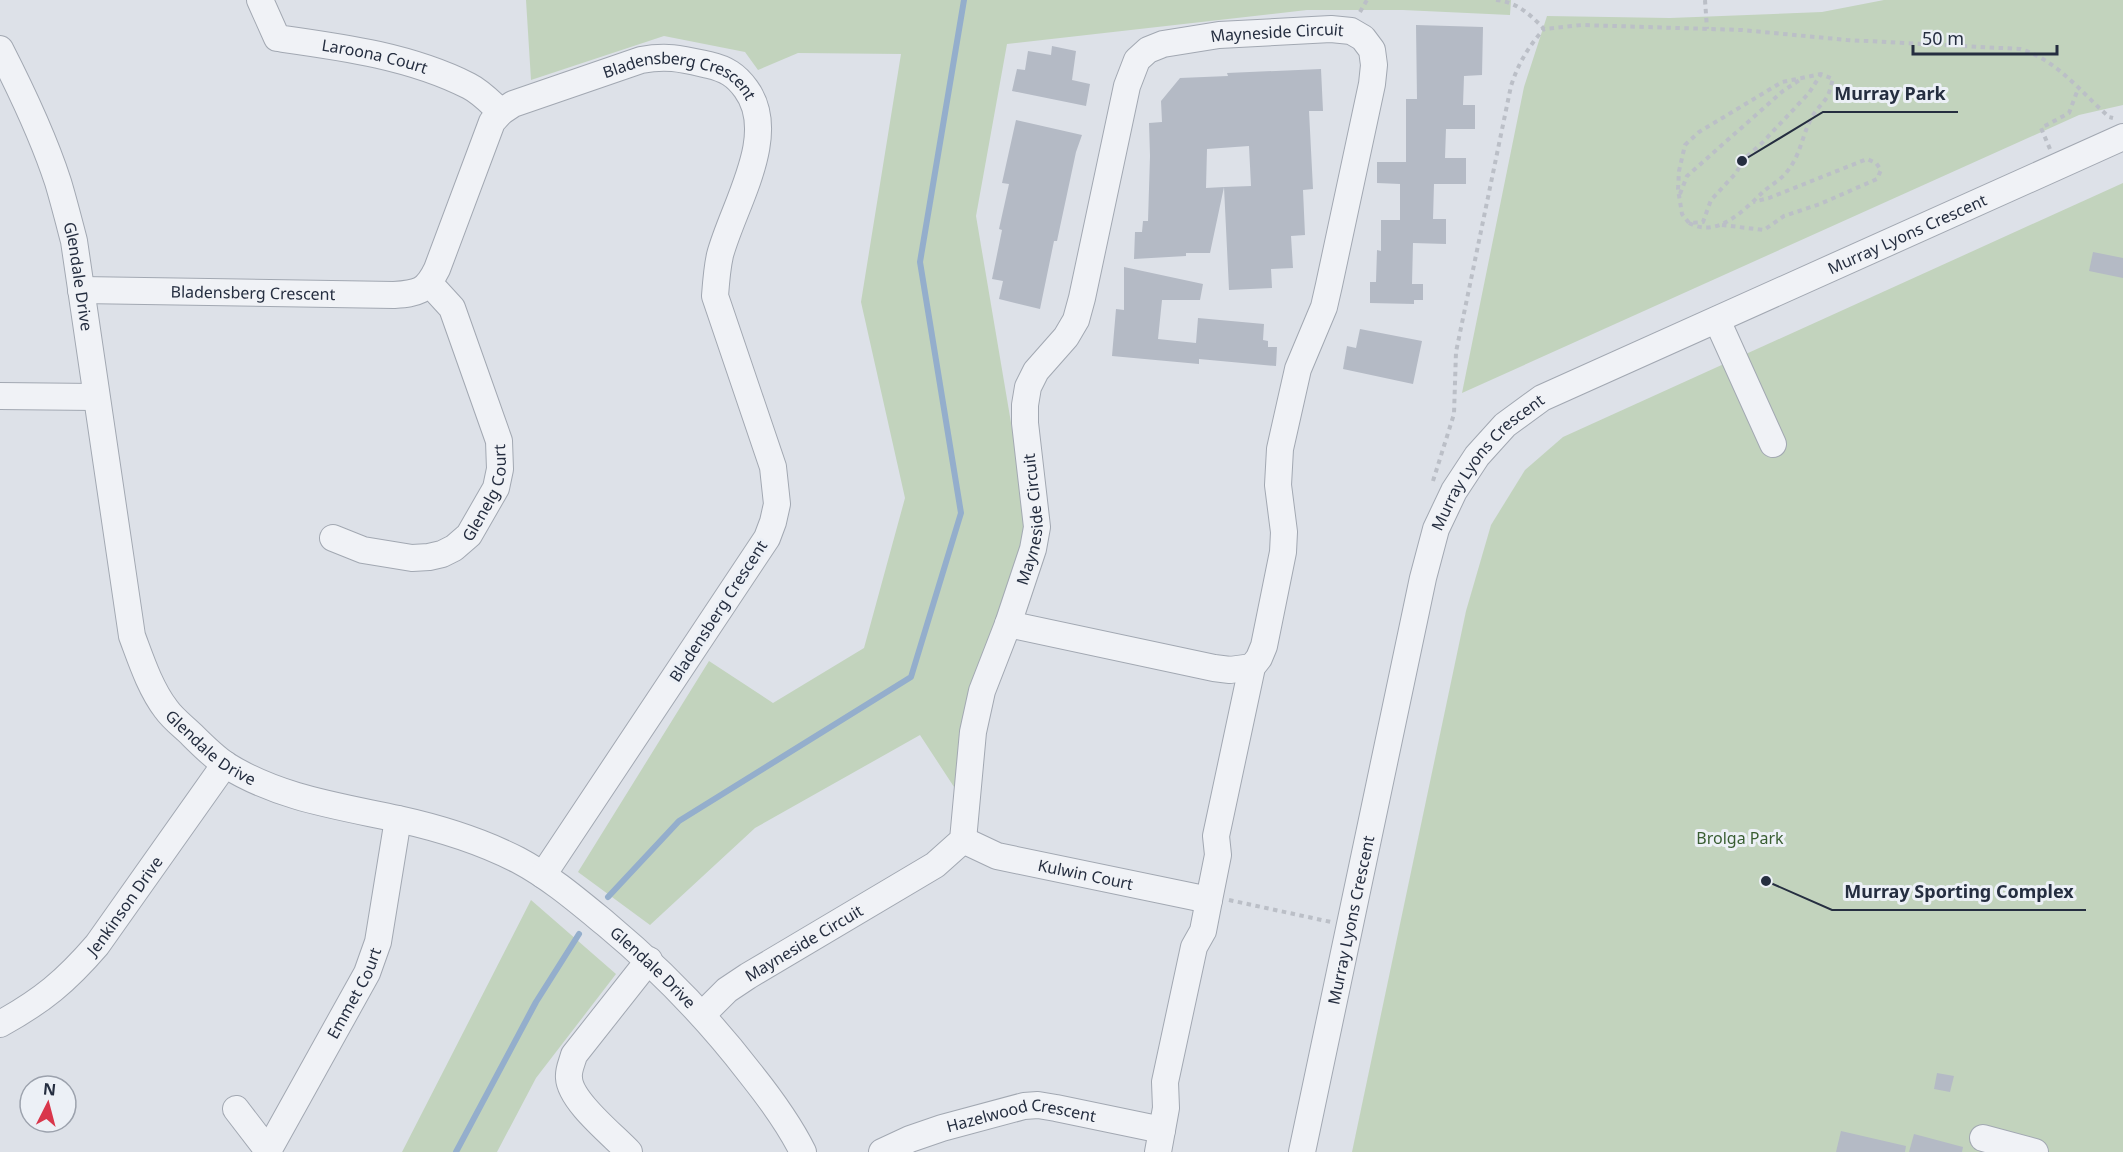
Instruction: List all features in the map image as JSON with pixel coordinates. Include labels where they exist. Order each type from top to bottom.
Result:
[{"type":"street","name":"Laroona Court","points":[[260,0],[277,38],[374,54],[430,70],[469,86],[501,112]]},
{"type":"street","name":"Mayneside Circuit","points":[[703,1014],[727,990],[935,865],[963,840],[973,732],[982,691],[1008,624],[1033,549],[1037,527],[1025,423],[1025,405],[1029,387],[1036,371],[1066,337],[1076,320],[1127,86],[1137,60],[1148,50],[1163,44],[1219,35],[1331,29],[1351,32],[1363,38],[1371,50],[1374,64],[1372,84],[1324,307],[1298,369],[1280,449],[1278,485],[1284,532],[1283,552],[1264,646],[1252,667],[1216,836],[1218,855],[1209,900]]},
{"type":"street","name":"Glendale Drive","points":[[0,50],[9,89],[58,183],[74,241],[95,397],[132,636],[145,671],[166,710],[225,764],[258,782],[290,795],[320,803],[434,828],[490,847],[543,875],[570,894],[650,960],[703,1014],[766,1093],[804,1152]]},
{"type":"street","name":"Bladensberg Crescent","points":[[501,112],[528,98],[641,60],[662,57],[705,64],[730,71],[741,81],[750,95],[757,110],[759,124],[754,156],[720,253],[715,296],[773,467],[777,504],[773,522],[767,538],[543,875]]},
{"type":"street","points":[[430,284],[487,133],[492,122],[501,112]]},
{"type":"street","name":"Murray Lyons Crescent","points":[[1302,1152],[1423,578],[1436,529],[1454,491],[1477,456],[1505,425],[1542,398],[2058,166],[2120,128]]},
{"type":"street","name":"Bladensberg Crescent","points":[[81,290],[394,295],[419,291],[430,284]]},
{"type":"street","name":"Glenelg Court","points":[[333,538],[363,550],[412,558],[442,554],[454,548],[469,535],[496,488],[500,468],[499,441],[452,308],[430,284]]},
{"type":"street","points":[[1717,320],[1773,444]]},
{"type":"street","points":[[0,396],[95,397]]},
{"type":"street","points":[[1008,624],[1214,668],[1230,670],[1252,667]]},
{"type":"street","name":"Jenkinson Drive","points":[[0,1024],[60,986],[86,958],[225,764]]},
{"type":"street","name":"Emmet Court","points":[[268,1152],[374,957],[398,819]]},
{"type":"street","name":"Kulwin Court","points":[[963,840],[997,855],[1209,900]]},
{"type":"street","name":"Hazelwood Crescent","points":[[882,1152],[942,1128],[1024,1106],[1038,1105],[1056,1108],[1160,1141],[1166,1108],[1165,1082],[1194,947],[1203,931],[1209,900]]},
{"type":"street","points":[[629,1152],[579,1102],[572,1091],[569,1080],[570,1069],[574,1055],[650,960]]},
{"type":"street","points":[[236,1109],[268,1152]]},
{"type":"street","points":[[1983,1138],[2034,1152]]},
{"type":"path","points":[[1496,0],[1518,6],[1531,15],[1544,29],[1582,25],[1742,30],[1847,40],[2020,49],[2033,52],[2054,64],[2120,128]]},
{"type":"path","points":[[1705,0],[1707,29]]},
{"type":"path","points":[[1689,223],[1703,222],[1711,200],[1736,173],[1744,159],[1809,93],[1821,74]]},
{"type":"path","points":[[1721,225],[1741,213],[1752,203],[1785,174],[1802,147],[1806,130],[1816,109],[1827,97],[1833,79],[1821,74],[1782,82],[1692,138],[1685,145],[1679,171],[1682,214],[1689,223],[1697,227],[1721,225],[1764,230],[1784,216],[1820,204],[1877,179],[1881,170],[1876,163],[1867,159],[1752,203]]},
{"type":"path","points":[[1679,196],[1687,176],[1783,91],[1804,76]]},
{"type":"path","points":[[2058,166],[2041,128],[2070,113],[2078,89]]},
{"type":"path","points":[[1209,900],[1232,900],[1331,922]]},
{"type":"green space","points":[[526,0],[1511,0],[1510,15],[1403,10],[1307,10],[1007,44],[976,216],[1027,517],[1015,578],[956,790],[920,735],[755,828],[650,925],[578,872],[709,661],[773,703],[864,648],[905,498],[861,302],[901,54],[798,53],[758,70],[745,52],[664,36],[531,80]]},
{"type":"green space","points":[[1884,0],[2123,0],[2123,105],[2079,115],[1462,393],[1524,87],[1547,16],[1670,18],[1822,12]]},
{"type":"green space","name":"Brolga Park","points":[[2123,183],[2123,1152],[1352,1152],[1466,611],[1491,525],[1525,470],[1563,437]]},
{"type":"green space","points":[[531,900],[616,974],[536,1078],[497,1152],[402,1152]]},
{"type":"building","points":[[1416,25],[1483,27],[1482,75],[1464,76],[1463,105],[1475,105],[1475,129],[1446,129],[1445,158],[1466,158],[1466,184],[1434,184],[1433,219],[1446,219],[1446,244],[1413,243],[1412,284],[1423,284],[1423,300],[1414,300],[1414,304],[1370,303],[1370,282],[1376,282],[1377,250],[1381,251],[1381,220],[1400,220],[1400,184],[1377,183],[1377,162],[1406,162],[1406,99],[1417,99]]},
{"type":"building","points":[[1052,46],[1076,51],[1072,80],[1090,84],[1086,106],[1012,91],[1017,69],[1025,70],[1028,51],[1051,55]]},
{"type":"building","points":[[1321,69],[1323,111],[1309,111],[1313,189],[1303,190],[1305,235],[1291,236],[1293,268],[1271,269],[1272,288],[1229,290],[1224,187],[1210,253],[1186,253],[1186,256],[1134,259],[1135,232],[1142,232],[1143,221],[1148,221],[1149,123],[1162,122],[1161,101],[1180,78],[1228,76],[1227,73]],"holes":[[[1249,146],[1251,186],[1206,188],[1207,149]]]},
{"type":"building","points":[[1016,120],[1082,135],[1076,152],[1057,241],[1054,241],[1040,309],[999,299],[1003,281],[992,279],[1002,230],[999,229],[1009,184],[1002,183]]},
{"type":"building","points":[[2093,252],[2123,258],[2123,278],[2089,271]]},
{"type":"building","points":[[1124,267],[1203,284],[1200,300],[1162,300],[1158,339],[1196,343],[1198,318],[1264,324],[1263,340],[1268,341],[1268,347],[1277,347],[1276,366],[1199,359],[1199,364],[1112,356],[1116,309],[1124,310]]},
{"type":"building","points":[[1360,329],[1422,341],[1413,384],[1343,369],[1347,346],[1356,348]]},
{"type":"building","points":[[1937,1073],[1954,1076],[1950,1092],[1934,1089]]},
{"type":"building","points":[[1841,1131],[1906,1146],[1905,1152],[1836,1152]]},
{"type":"building","points":[[1914,1134],[1963,1147],[1962,1152],[1909,1152]]},
{"type":"waterway","points":[[608,897],[679,821],[911,677],[961,513],[920,262],[964,0]]},
{"type":"waterway","points":[[456,1152],[536,1002],[579,934]]},
{"type":"place","name":"Murray Park","points":[[1742,161]]},
{"type":"place","name":"Murray Sporting Complex","points":[[1766,881]]}]
